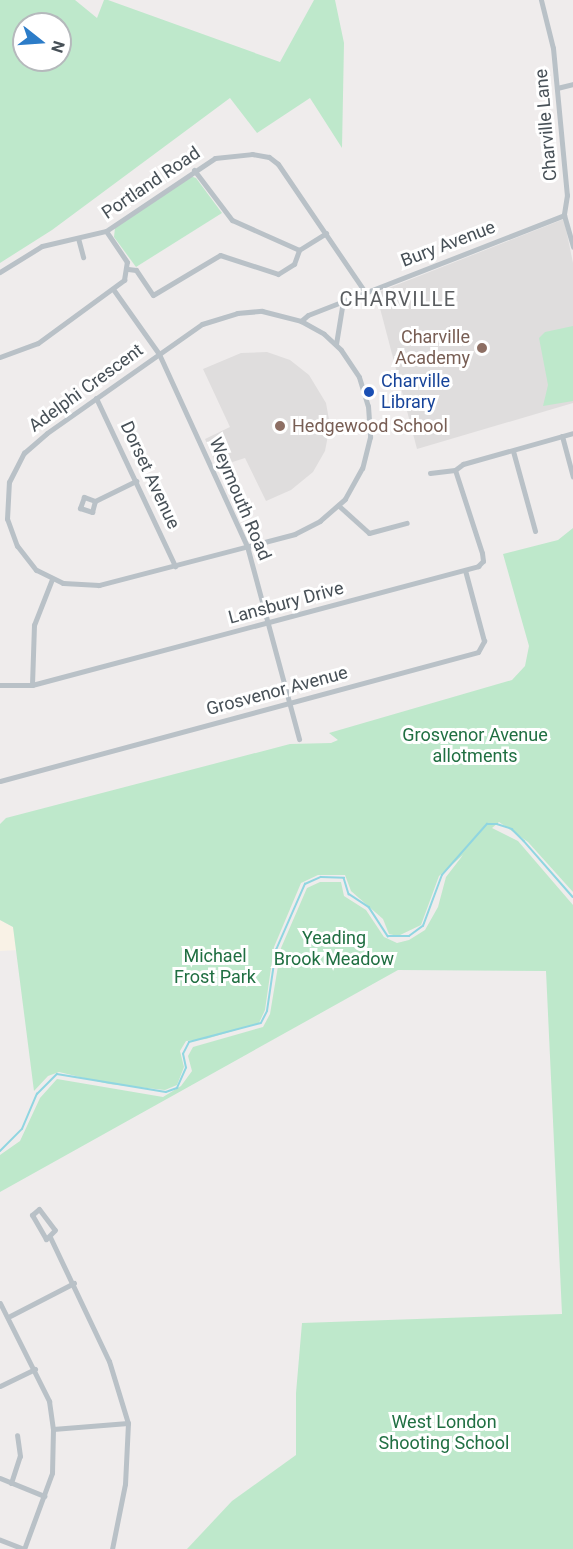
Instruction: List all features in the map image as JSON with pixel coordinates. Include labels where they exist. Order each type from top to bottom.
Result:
[{"type":"street","name":"Charville Lane","points":[[541,0],[551,30],[567,200],[564,215],[573,247]]},
{"type":"street","points":[[557,88],[573,84]]},
{"type":"street","name":"Portland Road","points":[[0,272],[38,248],[106,231],[194,170],[225,155],[269,157],[326,233],[365,292]]},
{"type":"street","points":[[194,170],[232,220],[299,250]]},
{"type":"street","name":"Bury Avenue","points":[[301,321],[365,292],[564,215]]},
{"type":"street","points":[[0,357],[38,343],[113,289],[128,269],[126,260],[106,231]]},
{"type":"street","points":[[128,269],[136,270],[153,295],[220,255],[274,274],[294,264],[299,250],[326,233]]},
{"type":"street","points":[[78,238],[83,257]]},
{"type":"street","name":"Weymouth Road","points":[[113,289],[159,354],[247,546],[299,739]]},
{"type":"street","points":[[344,301],[336,344],[359,377],[370,421],[362,468],[339,506],[369,533],[407,523]]},
{"type":"street","name":"Adelphi Crescent","points":[[336,344],[301,321],[268,312],[229,314],[202,324],[96,398],[24,453],[12,473],[3,504],[8,526],[21,553],[36,570],[52,579],[99,585],[309,528],[339,506]]},
{"type":"street","name":"Dorset Avenue","points":[[96,398],[175,566]]},
{"type":"street","points":[[430,472],[454,470],[463,464],[573,433]]},
{"type":"street","points":[[562,436],[573,477]]},
{"type":"street","points":[[513,451],[536,531]]},
{"type":"street","points":[[454,470],[483,558],[480,565],[465,570]]},
{"type":"street","points":[[96,501],[136,481]]},
{"type":"street","name":"Lansbury Drive","points":[[0,685],[32,685],[465,570]]},
{"type":"street","name":"Grosvenor Avenue","points":[[0,781],[480,651],[484,641],[465,570]]},
{"type":"street","points":[[32,685],[34,625],[52,579]]},
{"type":"street","points":[[39,1209],[55,1230],[50,1237],[42,1236],[32,1215],[39,1209]]},
{"type":"street","points":[[50,1237],[74,1283],[109,1361],[128,1423],[125,1484],[112,1549]]},
{"type":"street","points":[[10,1316],[74,1283]]},
{"type":"street","points":[[0,1303],[10,1316],[49,1401],[53,1429],[52,1473],[24,1549],[0,1540]]},
{"type":"street","points":[[0,1386],[34,1369]]},
{"type":"street","points":[[53,1429],[128,1423]]},
{"type":"street","points":[[11,1483],[20,1456],[17,1435]]},
{"type":"street","points":[[0,1478],[44,1496]]},
{"type":"shaded area","name":"Charville Academy","points":[[564,219],[573,263],[573,403],[417,449],[376,293]]},
{"type":"shaded area","name":"Hedgewood School","points":[[267,352],[290,360],[309,375],[326,403],[330,425],[325,451],[313,472],[291,490],[266,501],[245,458],[217,467],[205,439],[230,427],[203,369],[241,353]]},
{"type":"shaded area","points":[[0,920],[13,927],[18,950],[0,951]]},
{"type":"green space","points":[[0,0],[75,0],[97,18],[104,0],[108,0],[280,62],[314,0],[335,0],[344,43],[342,148],[310,98],[257,133],[230,98],[52,230],[0,263]]},
{"type":"green space","points":[[190,176],[196,178],[222,213],[136,267],[114,237],[115,228]]},
{"type":"green space","points":[[573,326],[573,401],[543,406],[548,385],[539,338],[545,332]]},
{"type":"green space","points":[[573,528],[573,892],[528,842],[499,822],[492,828],[518,841],[573,905],[573,1549],[187,1549],[232,1501],[296,1455],[296,1393],[302,1323],[562,1314],[546,971],[398,970],[0,1192],[0,1155],[20,1141],[40,1098],[57,1079],[163,1097],[181,1086],[192,1071],[188,1056],[193,1047],[263,1027],[270,1014],[281,948],[307,888],[320,882],[341,882],[344,896],[366,910],[384,937],[397,943],[409,940],[425,930],[438,907],[446,877],[463,855],[439,876],[421,925],[398,936],[389,934],[383,919],[351,891],[345,875],[318,875],[301,883],[274,947],[265,1010],[259,1023],[206,1039],[186,1041],[180,1051],[184,1067],[177,1085],[165,1090],[109,1084],[59,1072],[48,1076],[34,1091],[13,927],[0,920],[0,824],[6,818],[290,744],[331,743],[338,740],[329,733],[512,680],[525,666],[529,646],[503,554],[558,540]]},
{"type":"waterway","points":[[0,1151],[22,1129],[37,1094],[57,1074],[166,1092],[177,1088],[186,1068],[183,1054],[189,1042],[261,1023],[267,1011],[276,950],[305,884],[321,877],[344,878],[349,894],[369,907],[388,936],[409,936],[423,926],[442,875],[487,824],[497,824],[512,829],[573,897]]},
{"type":"place","name":"Charville Academy","points":[[482,348]]},
{"type":"place","name":"Charville Library","points":[[369,392]]},
{"type":"place","name":"Hedgewood School","points":[[280,426]]},
{"type":"district","name":"CHARVILLE","points":[[398,299]]},
{"type":"park label","name":"Grosvenor Avenue allotments","points":[[475,746]]},
{"type":"park label","name":"Yeading Brook Meadow","points":[[334,949]]},
{"type":"park label","name":"Michael Frost Park","points":[[215,967]]},
{"type":"park label","name":"West London Shooting School","points":[[444,1433]]}]
